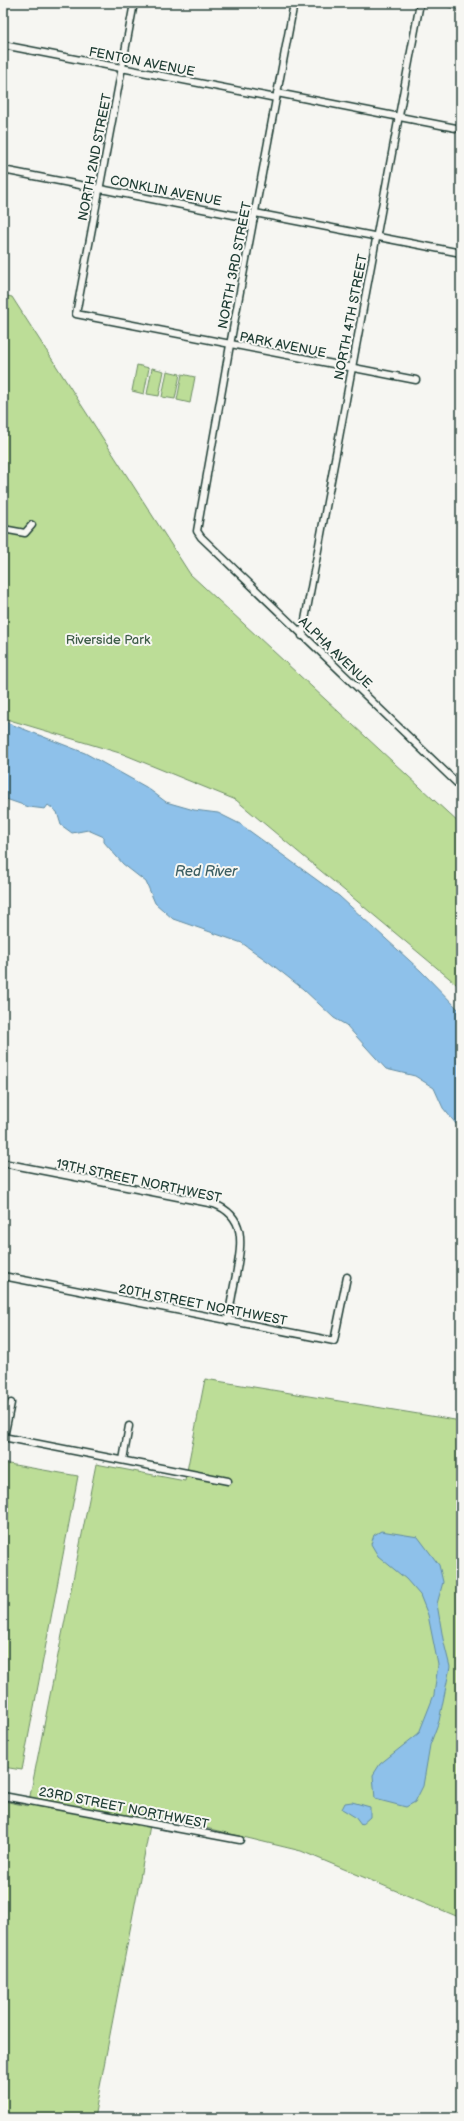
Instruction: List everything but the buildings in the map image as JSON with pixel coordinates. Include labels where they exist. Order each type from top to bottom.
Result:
[{"type":"street","name":"NORTH 2ND STREET","points":[[76,314],[134,3]]},
{"type":"street","name":"NORTH 3RD STREET","points":[[197,531],[294,3]]},
{"type":"street","name":"NORTH 4TH STREET","points":[[302,636],[420,3]]},
{"type":"street","points":[[450,3],[461,5]]},
{"type":"street","name":"FENTON AVENUE","points":[[3,45],[461,129]]},
{"type":"street","name":"CONKLIN AVENUE","points":[[3,170],[99,189],[377,236],[461,253]]},
{"type":"street","name":"PARK AVENUE","points":[[76,314],[416,380]]},
{"type":"street","points":[[3,529],[25,533],[32,525]]},
{"type":"street","name":"ALPHA AVENUE","points":[[197,531],[201,537],[302,636],[461,787]]},
{"type":"street","name":"19TH STREET NORTHWEST","points":[[3,1162],[214,1204],[222,1207],[234,1218],[241,1237],[228,1321]]},
{"type":"street","name":"20TH STREET NORTHWEST","points":[[3,1276],[334,1341],[347,1277]]},
{"type":"street","points":[[11,1403],[4,1437],[228,1481]]},
{"type":"street","points":[[123,1460],[129,1426]]},
{"type":"street","name":"23RD STREET NORTHWEST","points":[[3,1796],[240,1840]]},
{"type":"green space","name":"Riverside Park","points":[[3,295],[12,297],[190,574],[461,825],[461,988],[236,800],[123,754],[3,718]]},
{"type":"green space","points":[[137,365],[149,368],[144,394],[132,391]]},
{"type":"green space","points":[[152,368],[164,371],[159,396],[147,394]]},
{"type":"green space","points":[[167,371],[180,374],[175,399],[162,397]]},
{"type":"green space","points":[[182,374],[195,377],[190,403],[177,400]]},
{"type":"green space","points":[[205,1379],[461,1421],[461,1918],[301,1851],[152,1815],[94,2118],[3,2118],[3,1801],[28,1806],[96,1464],[185,1481]]},
{"type":"green space","points":[[3,1463],[78,1476],[22,1770],[3,1767]]},
{"type":"water","name":"Red River","points":[[3,721],[85,753],[146,787],[166,802],[194,810],[218,813],[240,824],[339,896],[421,971],[461,1012],[461,1130],[443,1108],[434,1088],[415,1076],[386,1069],[346,1025],[334,1018],[303,989],[270,963],[242,943],[173,919],[155,903],[146,882],[123,864],[104,842],[104,837],[88,830],[72,833],[61,825],[57,812],[48,805],[45,809],[29,807],[3,798]]},
{"type":"water","points":[[381,1531],[418,1537],[439,1565],[443,1582],[437,1604],[450,1667],[439,1721],[430,1745],[423,1786],[415,1802],[406,1807],[375,1799],[373,1775],[380,1764],[419,1733],[434,1695],[438,1665],[428,1615],[420,1595],[406,1579],[378,1556],[371,1544],[374,1535]]},
{"type":"water","points":[[352,1802],[370,1807],[370,1817],[361,1825],[355,1817],[342,1809],[345,1803]]}]
